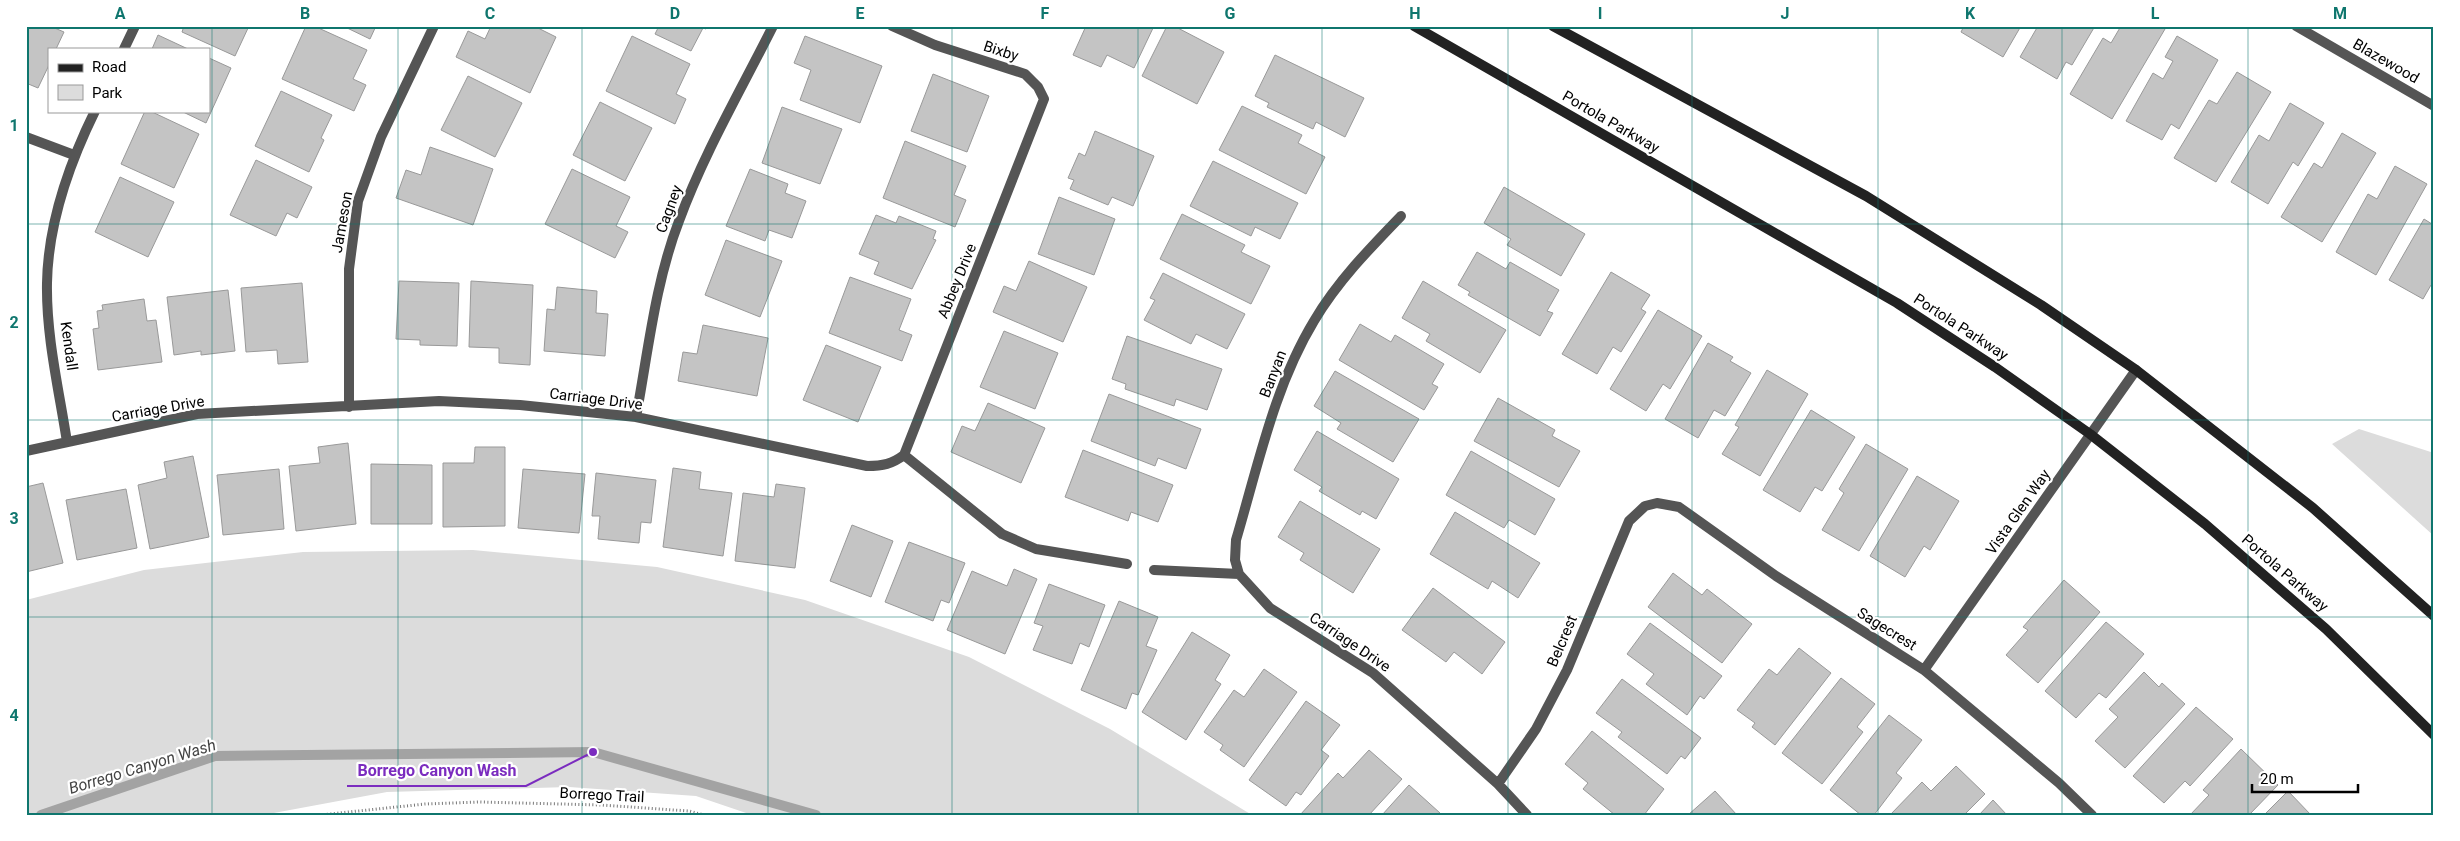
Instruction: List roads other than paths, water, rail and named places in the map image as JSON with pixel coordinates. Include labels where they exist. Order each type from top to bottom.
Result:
[{"type":"main road","name":"Portola Parkway","points":[[1414,26],[1897,303],[1995,367],[2090,434],[2205,524],[2326,629],[2434,735]]},
{"type":"main road","points":[[1553,26],[1866,196],[2042,305],[2136,370],[2313,508],[2434,616]]},
{"type":"street","points":[[124,48],[135,26]]},
{"type":"street","name":"Jameson","points":[[349,407],[350,269],[358,201],[381,136],[434,26]]},
{"type":"street","name":"Cagney","points":[[636,418],[661,284],[678,222],[704,161],[774,26]]},
{"type":"street","name":"Bixby","points":[[892,26],[935,45],[1025,74],[1038,87],[1044,99],[1038,117]]},
{"type":"street","name":"Blazewood","points":[[2296,26],[2434,106]]},
{"type":"street","name":"Kendall","points":[[67,442],[50,326],[47,283],[52,234],[74,155],[95,112]]},
{"type":"street","name":"Abbey Drive","points":[[904,455],[1038,117]]},
{"type":"street","points":[[26,137],[74,155]]},
{"type":"street","name":"Banyan","points":[[1239,574],[1235,560],[1236,540],[1289,369],[1314,320],[1328,300],[1368,250],[1401,216]]},
{"type":"street","name":"Vista Glen Way","points":[[1924,670],[2136,370]]},
{"type":"street","name":"Carriage Drive","points":[[26,451],[197,414],[439,401],[520,405],[636,418],[867,466],[882,466],[893,463],[904,455]]},
{"type":"street","points":[[904,455],[1002,534],[1036,549],[1127,564]]},
{"type":"street","name":"Sagecrest","points":[[1645,506],[1657,503],[1679,508],[1776,576],[1924,670],[2059,783],[2092,815]]},
{"type":"street","name":"Belcrest","points":[[1498,784],[1536,729],[1567,670],[1629,520],[1645,506]]},
{"type":"street","points":[[1154,570],[1239,574]]},
{"type":"street","name":"Carriage Drive","points":[[1239,574],[1270,608],[1373,672],[1498,784],[1527,815]]},
{"type":"waterway","name":"Borrego Canyon Wash","points":[[41,815],[215,756],[593,752],[816,815]]},
{"type":"place","name":"Borrego Canyon Wash","points":[[593,752]]}]
